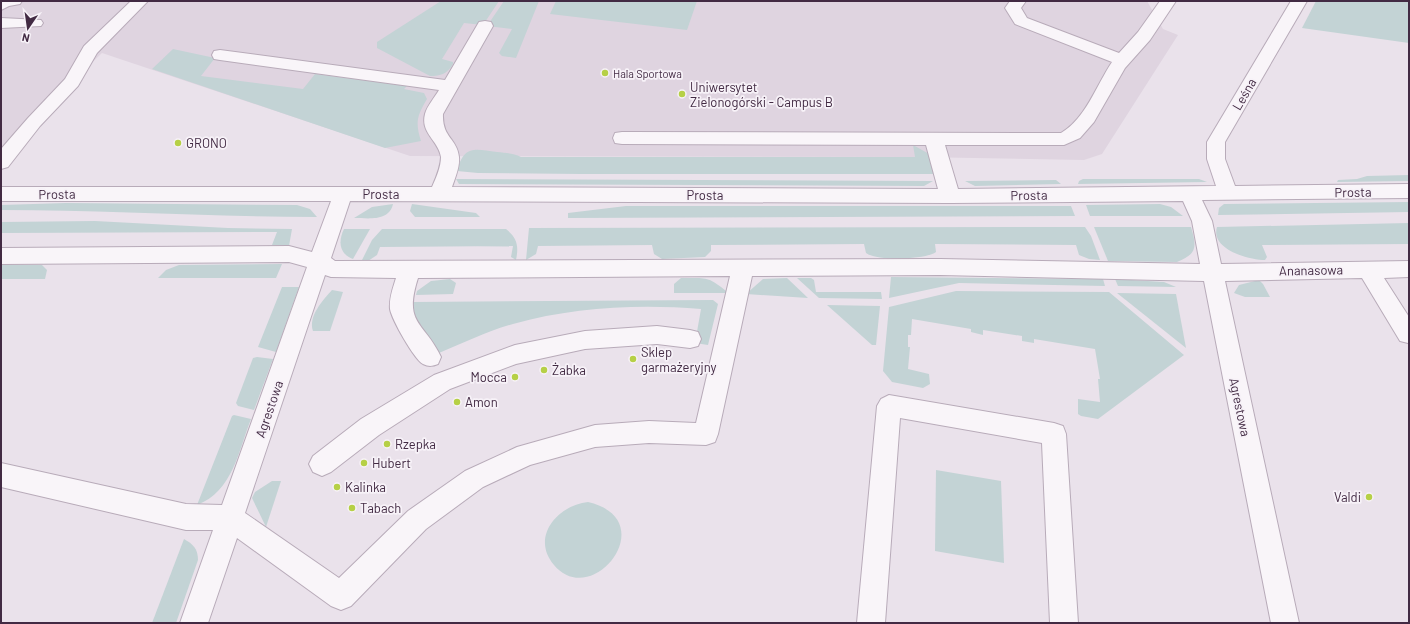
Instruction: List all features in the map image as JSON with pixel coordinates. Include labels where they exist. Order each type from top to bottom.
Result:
[{"type":"street","points":[[1,5],[5,1],[14,1]]},
{"type":"street","points":[[1,162],[34,122],[72,82],[90,50],[140,1]]},
{"type":"street","points":[[1018,1],[1013,8],[1021,21],[1122,60]]},
{"type":"street","points":[[622,138],[1064,139],[1074,135],[1078,130],[1099,100],[1122,60],[1144,36],[1168,1]]},
{"type":"street","name":"Leśna","points":[[1228,193],[1216,158],[1216,142],[1300,1]]},
{"type":"street","points":[[1,23],[35,23]]},
{"type":"street","points":[[439,194],[447,173],[450,157],[446,148],[436,135],[433,125],[434,114],[485,26]]},
{"type":"street","points":[[220,55],[450,86]]},
{"type":"street","points":[[934,139],[950,196]]},
{"type":"street","name":"Prosta","points":[[1,194],[950,196],[1409,191]]},
{"type":"street","name":"Agrestowa","points":[[194,623],[343,194]]},
{"type":"street","name":"Agrestowa","points":[[1189,194],[1202,221],[1285,623]]},
{"type":"street","points":[[1,256],[289,254],[320,262],[331,269],[409,270],[940,267],[1213,273]]},
{"type":"street","points":[[1,475],[186,518],[230,518],[341,596],[417,520],[474,479],[526,455],[595,436],[649,432],[706,434],[743,268]]},
{"type":"street","points":[[1367,269],[1408,334]]},
{"type":"street","name":"Ananasowa","points":[[1213,273],[1409,269]]},
{"type":"street","points":[[409,270],[401,302],[401,311],[404,320],[430,357]]},
{"type":"street","points":[[322,464],[370,427],[442,382],[514,355],[585,340],[657,335],[690,338]]},
{"type":"street","points":[[871,623],[889,406],[1054,434],[1064,623]]},
{"type":"shaded area","name":"Uniwersytet Zielonogórski - Campus B","points":[[1,1],[1147,1],[1163,29],[1178,35],[1102,154],[1084,160],[916,157],[410,156],[102,53],[1,150]]},
{"type":"shaded area","points":[[441,1],[499,1],[483,25],[464,23],[442,59],[453,62],[451,67],[446,72],[437,76],[430,76],[377,48],[377,42]]},
{"type":"shaded area","points":[[504,1],[539,1],[516,58],[502,56],[499,53],[512,29],[487,26]]},
{"type":"shaded area","points":[[556,1],[697,1],[687,30],[550,14]]},
{"type":"shaded area","points":[[1316,1],[1409,1],[1409,43],[1302,28]]},
{"type":"shaded area","points":[[173,49],[215,58],[201,76],[303,89],[315,74],[407,86],[404,89],[424,93],[427,99],[418,119],[418,129],[421,141],[385,148],[152,69]]},
{"type":"shaded area","points":[[913,145],[931,155],[935,174],[581,174],[478,173],[457,171],[463,157],[467,153],[476,150],[509,153],[521,157],[915,157]]},
{"type":"shaded area","points":[[1409,175],[1409,181],[1337,182],[1338,180],[1357,179],[1367,176]]},
{"type":"shaded area","points":[[456,179],[933,181],[924,186],[459,184]]},
{"type":"shaded area","points":[[1083,179],[1199,179],[1207,182],[1078,184],[1079,181]]},
{"type":"shaded area","points":[[1056,180],[1061,184],[975,186],[965,181]]},
{"type":"shaded area","points":[[1409,202],[1409,212],[1218,215],[1219,208],[1224,204]]},
{"type":"shaded area","points":[[66,203],[297,205],[310,209],[317,217],[1,210],[1,205]]},
{"type":"shaded area","points":[[393,204],[391,210],[383,216],[377,218],[354,218],[372,207]]},
{"type":"shaded area","points":[[412,204],[476,213],[480,217],[415,217],[410,211]]},
{"type":"shaded area","points":[[1160,204],[1171,207],[1183,216],[1090,216],[1086,205]]},
{"type":"shaded area","points":[[626,206],[1071,206],[1075,216],[568,218],[568,213]]},
{"type":"shaded area","points":[[95,221],[228,228],[292,229],[289,246],[272,245],[277,232],[1,233],[1,222]]},
{"type":"shaded area","points":[[1409,223],[1409,244],[1262,245],[1267,257],[1265,260],[1250,258],[1232,252],[1219,241],[1216,235],[1217,227]]},
{"type":"shaded area","points":[[1085,227],[1091,236],[1100,260],[1089,259],[1079,255],[1076,245],[935,244],[936,252],[930,255],[912,258],[890,258],[871,256],[866,253],[864,244],[711,245],[711,251],[705,257],[662,259],[654,254],[652,245],[538,246],[536,254],[526,260],[529,228]]},
{"type":"shaded area","points":[[1094,227],[1191,227],[1194,240],[1194,249],[1192,253],[1177,262],[1108,261]]},
{"type":"shaded area","points":[[344,229],[370,229],[353,259],[345,254],[341,247],[341,238]]},
{"type":"shaded area","points":[[382,229],[506,229],[513,236],[516,242],[516,260],[511,257],[513,246],[380,247],[377,255],[368,261],[362,260],[372,240]]},
{"type":"shaded area","points":[[282,264],[276,278],[158,278],[166,270],[179,265]]},
{"type":"shaded area","points":[[1,265],[42,265],[47,270],[45,279],[1,279]]},
{"type":"shaded area","points":[[891,277],[1103,279],[1105,286],[959,283],[889,298]]},
{"type":"shaded area","points":[[681,278],[707,279],[716,283],[729,293],[674,293],[674,284]]},
{"type":"shaded area","points":[[787,278],[808,298],[746,294],[763,279]]},
{"type":"shaded area","points":[[797,278],[811,278],[814,280],[816,292],[881,292],[882,299],[819,298]]},
{"type":"shaded area","points":[[450,279],[456,283],[453,294],[416,295],[417,291],[431,281]]},
{"type":"shaded area","points":[[1115,279],[1164,282],[1176,287],[1118,286]]},
{"type":"shaded area","points":[[1259,280],[1270,297],[1245,297],[1234,293],[1239,285]]},
{"type":"shaded area","points":[[282,287],[299,287],[276,352],[258,347]]},
{"type":"shaded area","points":[[332,290],[343,292],[330,331],[313,331],[312,325],[314,314]]},
{"type":"shaded area","points":[[956,291],[1109,292],[1184,355],[1098,419],[1081,416],[1078,414],[1078,399],[1100,402],[1098,379],[1100,379],[1095,349],[1034,339],[1034,343],[1022,341],[1022,336],[983,330],[983,335],[971,332],[971,329],[912,319],[911,335],[908,335],[908,347],[910,347],[908,369],[929,374],[930,384],[923,388],[892,382],[883,371],[889,307]]},
{"type":"shaded area","points":[[1117,293],[1176,294],[1186,348]]},
{"type":"shaded area","points":[[713,300],[718,304],[708,345],[695,343],[701,309],[630,307],[583,310],[536,318],[494,330],[439,353],[410,309],[413,302]]},
{"type":"shaded area","points":[[827,305],[880,306],[876,345],[872,345]]},
{"type":"shaded area","points":[[253,358],[273,359],[254,410],[238,406],[236,403]]},
{"type":"shaded area","points":[[234,415],[251,419],[238,457],[233,469],[219,490],[209,499],[197,505],[232,416]]},
{"type":"shaded area","points":[[936,470],[1001,481],[1004,563],[935,551]]},
{"type":"shaded area","points":[[272,481],[281,481],[266,527],[252,498],[255,492]]},
{"type":"shaded area","points":[[588,502],[610,512],[620,526],[621,542],[614,558],[601,570],[586,577],[569,576],[554,565],[547,554],[545,544],[546,534],[551,524],[567,509],[577,504]]},
{"type":"shaded area","points":[[184,539],[194,547],[198,560],[176,623],[152,623]]},
{"type":"place","name":"Hala Sportowa","points":[[605,73]]},
{"type":"place","name":"Uniwersytet Zielonogórski - Campus B","points":[[682,94]]},
{"type":"place","name":"GRONO","points":[[178,143]]},
{"type":"place","name":"Sklep garmażeryjny","points":[[633,359]]},
{"type":"place","name":"Żabka","points":[[544,370]]},
{"type":"place","name":"Mocca","points":[[515,377]]},
{"type":"place","name":"Amon","points":[[457,402]]},
{"type":"place","name":"Rzepka","points":[[387,444]]},
{"type":"place","name":"Hubert","points":[[364,463]]},
{"type":"place","name":"Kalinka","points":[[337,487]]},
{"type":"place","name":"Valdi","points":[[1369,497]]},
{"type":"place","name":"Tabach","points":[[352,508]]}]
